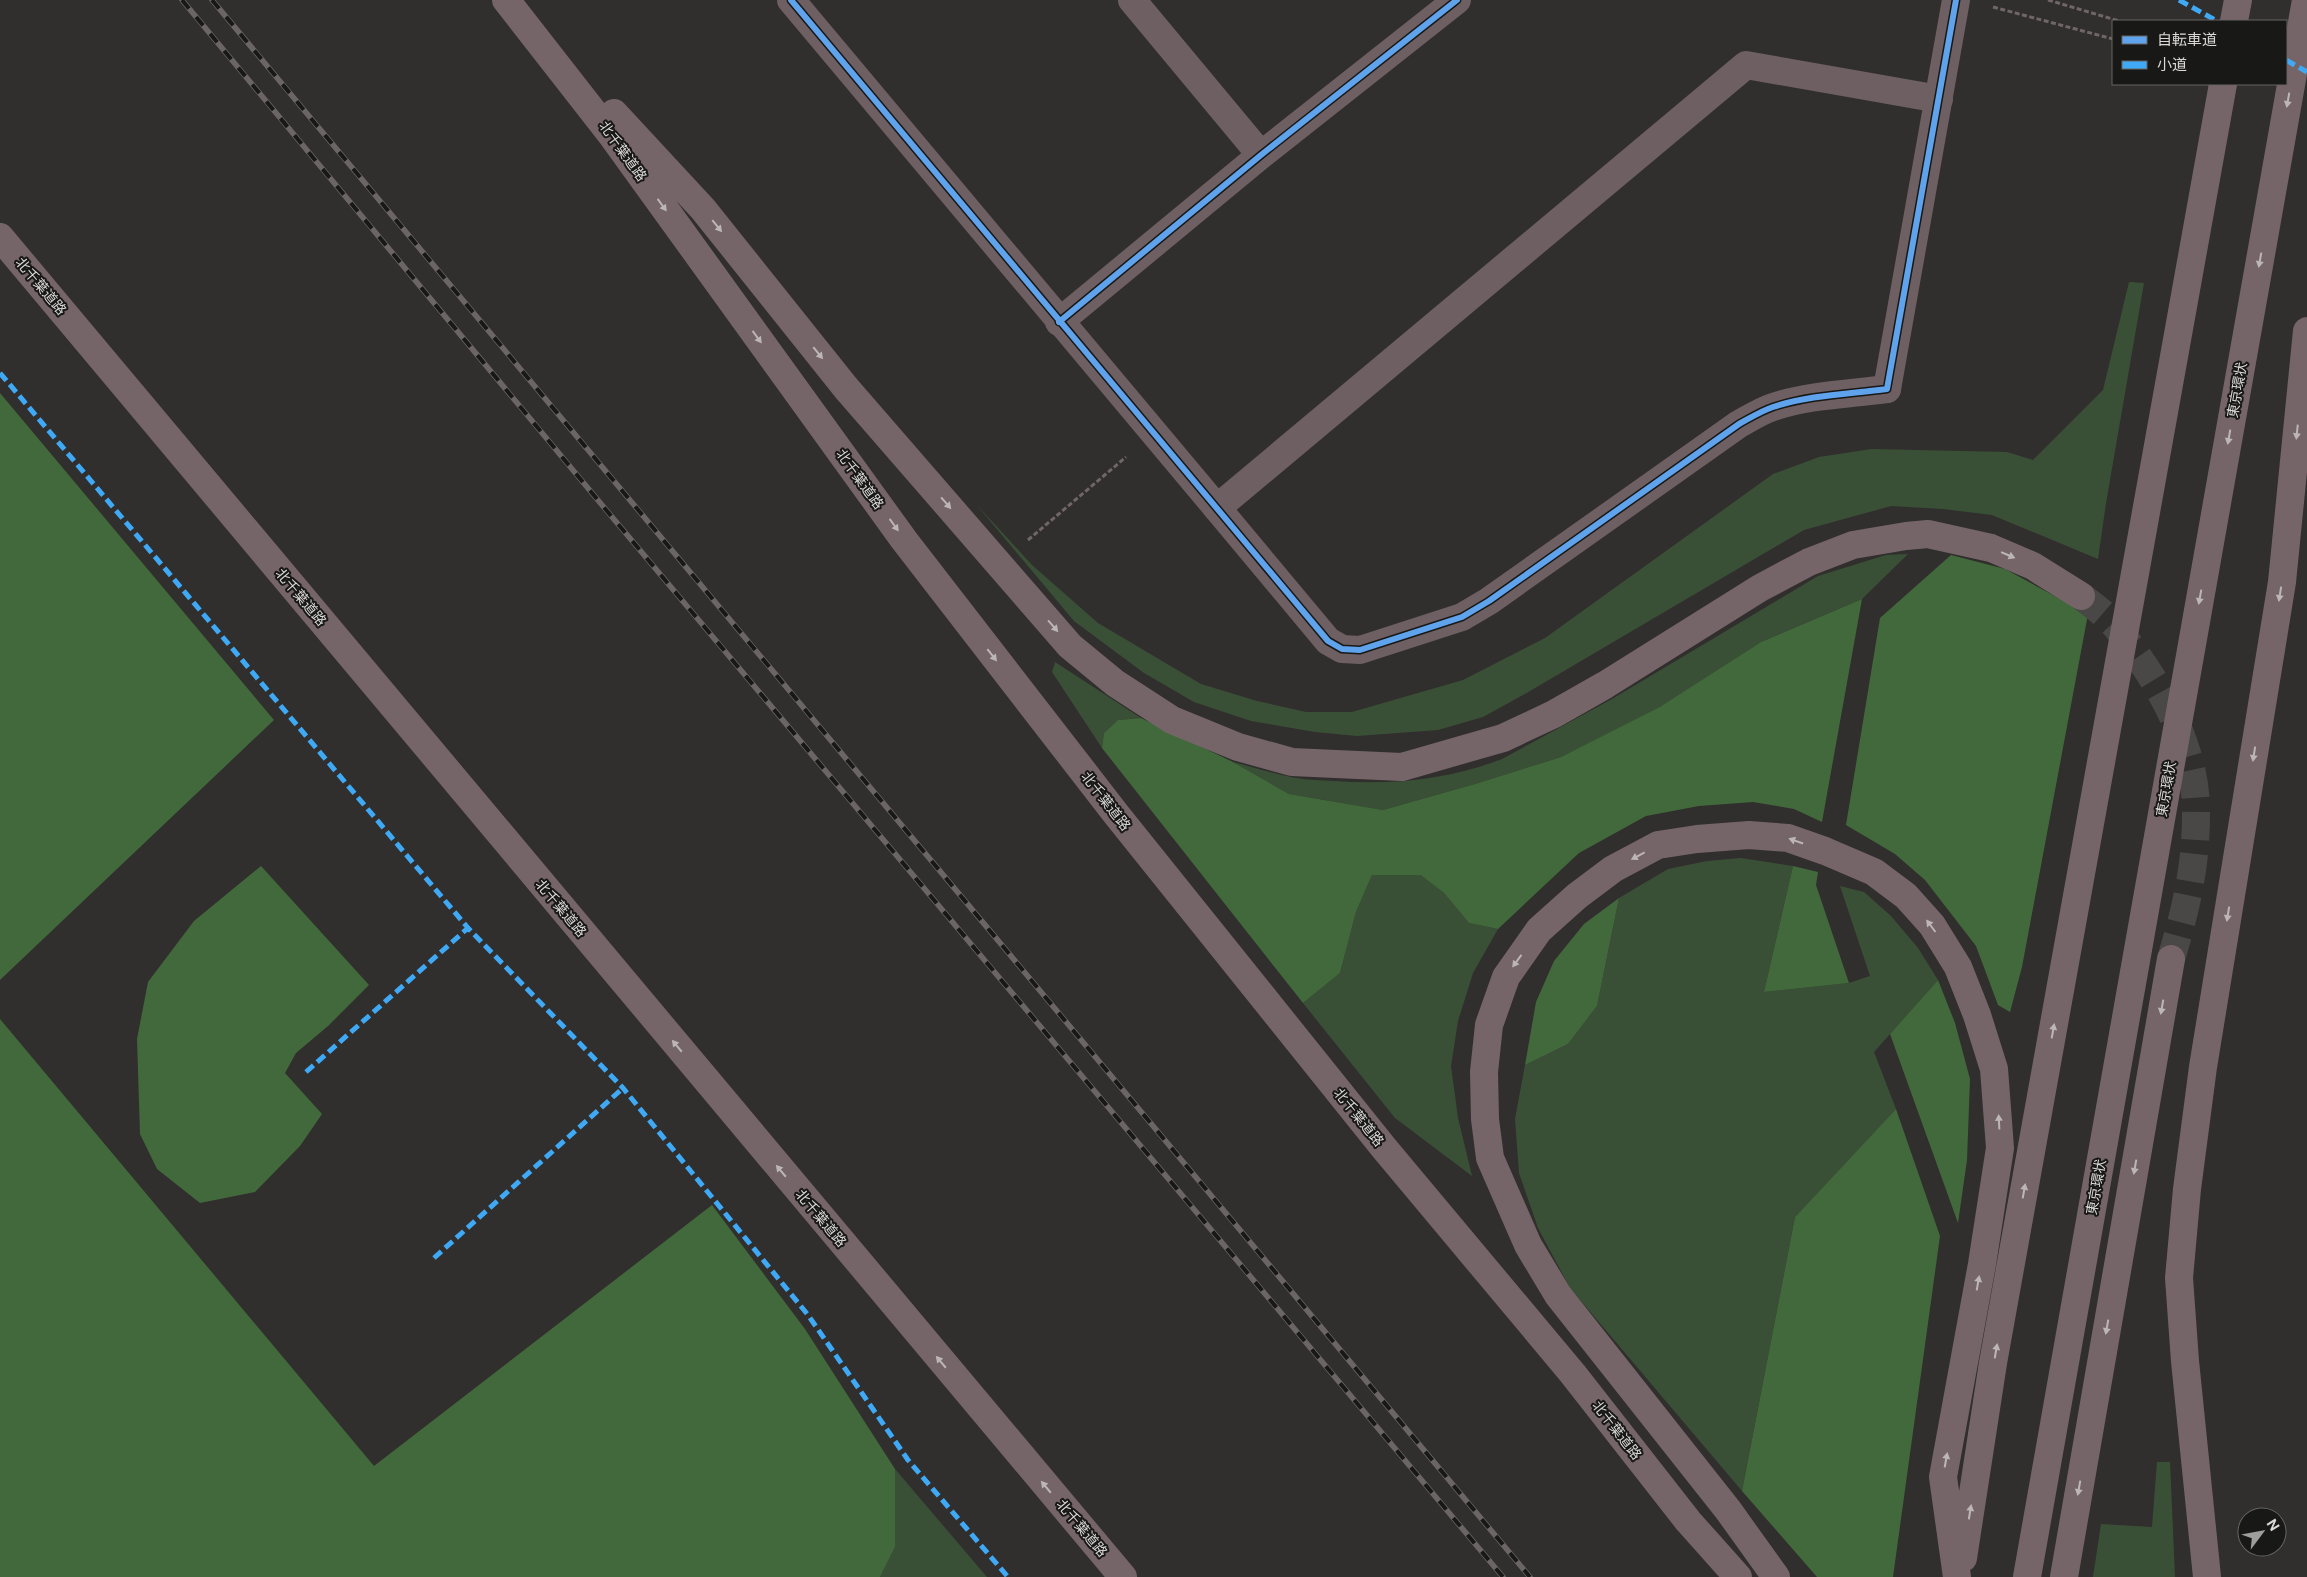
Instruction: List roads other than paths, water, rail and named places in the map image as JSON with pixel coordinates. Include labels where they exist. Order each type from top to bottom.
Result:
[{"type":"highway","points":[[507,0],[704,209],[846,388],[1070,646],[1115,683],[1172,720],[1238,747],[1292,762],[1402,767],[1503,738],[1554,714],[1605,685],[1760,588],[1809,562],[1853,546],[1906,536],[1928,534],[1991,548],[2033,566],[2081,596]]},
{"type":"highway","name":"北千葉道路","points":[[507,0],[613,137],[904,540],[1116,814],[1384,1148],[1573,1374],[1688,1521],[1738,1577]]},
{"type":"highway","points":[[2234,20],[2238,0]]},
{"type":"highway","name":"東京環状","points":[[2027,1577],[2306,0]]},
{"type":"highway","points":[[1958,1577],[1993,1363],[2223,85]]},
{"type":"highway","name":"北千葉道路","points":[[0,237],[1123,1577]]},
{"type":"highway","points":[[2207,1577],[2185,1361],[2179,1278],[2187,1189],[2203,1066],[2282,582],[2307,331]]},
{"type":"highway","points":[[1776,1577],[1728,1510],[1558,1295],[1528,1245],[1490,1158],[1484,1072],[1489,1024],[1506,977],[1539,930],[1577,896],[1613,869],[1658,845],[1697,838],[1749,835],[1788,838],[1825,851],[1874,872],[1906,896],[1932,926],[1958,967],[1977,1015],[1994,1069],[2000,1148],[1982,1264],[1943,1476],[1958,1577]]},
{"type":"highway","points":[[2064,1577],[2171,959]]},
{"type":"street","points":[[791,0],[1328,641],[1342,649],[1360,650],[1462,616],[1489,602],[1739,424],[1756,414],[1772,407],[1799,401],[1887,389],[1956,0]]},
{"type":"street","points":[[1132,0],[1261,154]]},
{"type":"street","points":[[1059,322],[1261,154],[1457,0]]},
{"type":"street","points":[[1217,508],[1746,65],[1939,99]]},
{"type":"tunnel","points":[[2081,596],[2115,626],[2155,682],[2176,724],[2191,768],[2195,791],[2196,833],[2186,905],[2171,959]]},
{"type":"railway","points":[[182,0],[602,505],[1503,1577]]},
{"type":"railway","points":[[212,0],[1530,1577]]}]
